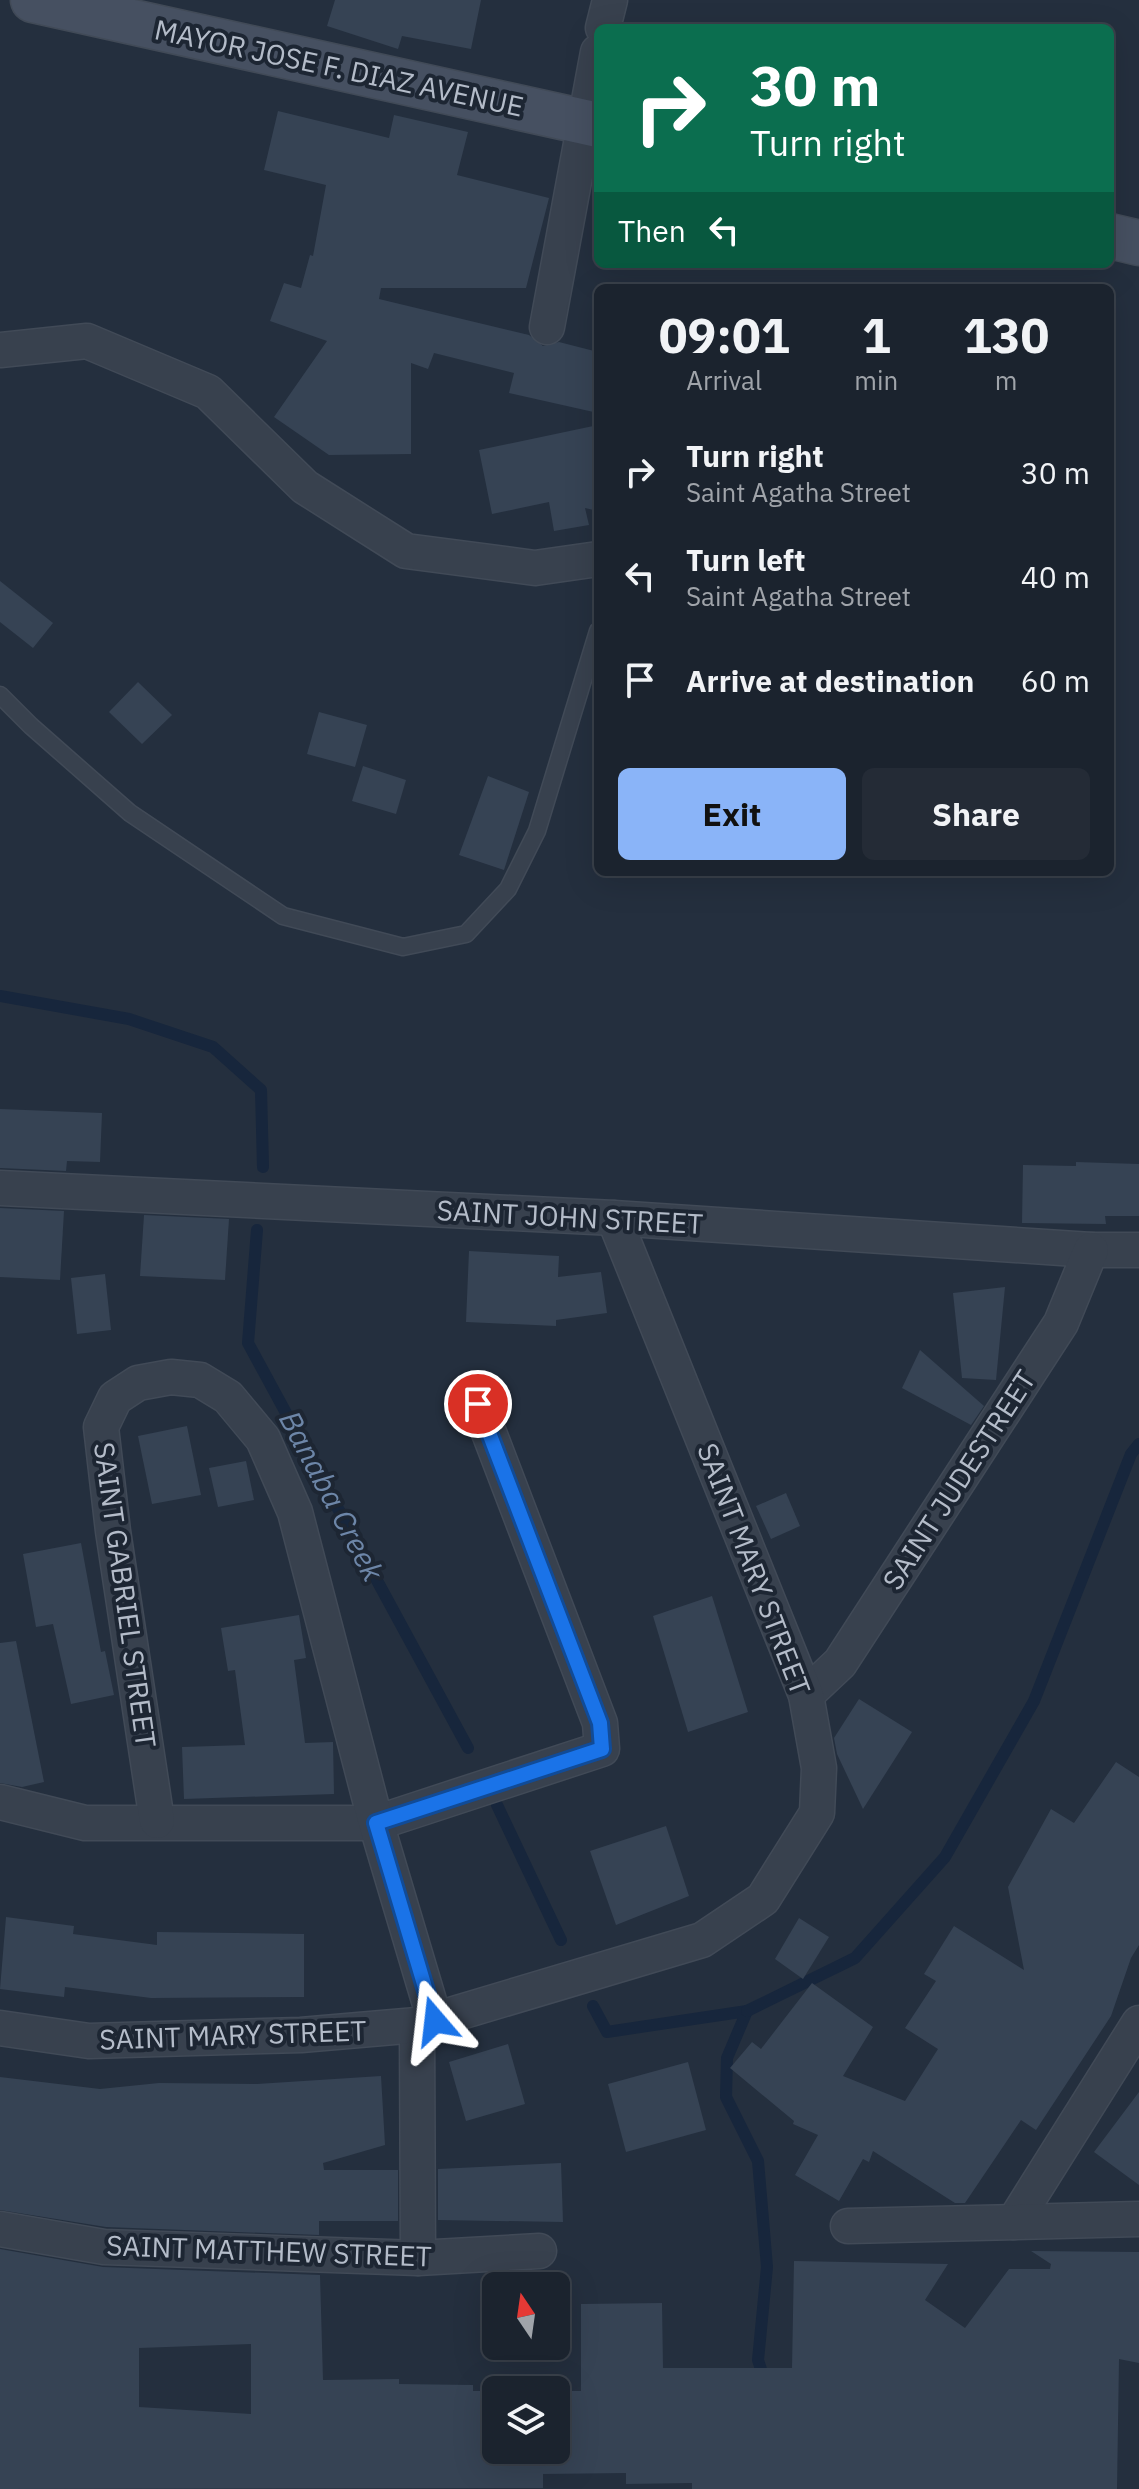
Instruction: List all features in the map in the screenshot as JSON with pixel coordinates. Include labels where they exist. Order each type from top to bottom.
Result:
[{"type":"main road","name":"MAYOR JOSE F. DIAZ AVENUE","points":[[33,0],[590,123]]},
{"type":"main road","points":[[1114,237],[1139,243]]},
{"type":"street","points":[[604,24],[610,0]]},
{"type":"street","points":[[547,327],[590,123],[594,88]]},
{"type":"street","points":[[0,350],[87,341],[208,392],[305,487],[406,551],[535,568],[594,560]]},
{"type":"street","name":"SAINT JOHN STREET","points":[[0,1188],[614,1218],[1091,1250],[1139,1250]]},
{"type":"street","name":"SAINT MARY STREET","points":[[0,2028],[89,2041],[301,2035],[426,2023],[702,1940],[763,1899],[817,1813],[819,1768],[806,1695],[614,1218]]},
{"type":"street","name":"SAINT JUDESTREET","points":[[806,1695],[840,1663],[1061,1323],[1091,1250]]},
{"type":"street","name":"SAINT GABRIEL STREET","points":[[157,1821],[113,1531],[101,1427],[115,1398],[138,1383],[171,1377],[200,1380],[228,1397],[263,1439],[295,1512],[376,1823]]},
{"type":"street","points":[[0,1802],[85,1823],[376,1823],[602,1749],[600,1723],[478,1404]]},
{"type":"street","points":[[376,1823],[426,2023],[418,2258]]},
{"type":"street","points":[[1014,2222],[1139,2023]]},
{"type":"street","points":[[848,2226],[1139,2219]]},
{"type":"street","name":"SAINT MATTHEW STREET","points":[[0,2229],[104,2247],[418,2258],[539,2251]]},
{"type":"lane","points":[[0,695],[130,813],[283,916],[403,947],[466,934],[508,889],[537,831],[594,644]]},
{"type":"building","points":[[335,0],[481,0],[471,49],[402,36],[398,49],[327,26]]},
{"type":"building","points":[[278,111],[389,138],[394,115],[468,132],[457,175],[549,198],[526,288],[381,288],[379,299],[529,335],[543,346],[559,342],[594,351],[594,412],[509,393],[514,373],[434,353],[428,369],[411,363],[411,454],[329,455],[274,417],[327,341],[270,321],[284,283],[301,288],[310,255],[313,256],[326,185],[264,170]]},
{"type":"building","points":[[594,426],[594,510],[585,508],[589,525],[554,531],[549,502],[492,514],[479,450]]},
{"type":"building","points":[[0,581],[53,623],[33,648],[0,622]]},
{"type":"building","points":[[138,682],[172,715],[142,744],[109,712]]},
{"type":"building","points":[[319,712],[367,725],[355,767],[307,754]]},
{"type":"building","points":[[363,766],[406,780],[396,814],[352,801]]},
{"type":"building","points":[[488,776],[529,792],[504,870],[459,855]]},
{"type":"building","points":[[0,1109],[102,1113],[100,1162],[67,1161],[66,1171],[0,1168]]},
{"type":"building","points":[[1076,1162],[1139,1164],[1139,1216],[1105,1216],[1106,1224],[1022,1223],[1023,1165],[1076,1166]]},
{"type":"building","points":[[0,1208],[64,1211],[60,1280],[0,1277]]},
{"type":"building","points":[[144,1215],[229,1219],[225,1280],[140,1276]]},
{"type":"building","points":[[469,1251],[559,1256],[558,1277],[601,1272],[607,1313],[556,1320],[556,1326],[466,1322]]},
{"type":"building","points":[[105,1274],[111,1330],[77,1334],[71,1278]]},
{"type":"building","points":[[1005,1287],[996,1380],[962,1378],[953,1293]]},
{"type":"building","points":[[920,1350],[984,1406],[971,1425],[902,1388]]},
{"type":"building","points":[[187,1426],[201,1495],[152,1504],[138,1436]]},
{"type":"building","points":[[246,1461],[254,1500],[218,1507],[209,1468]]},
{"type":"building","points":[[786,1493],[800,1526],[771,1539],[756,1506]]},
{"type":"building","points":[[81,1543],[101,1652],[105,1651],[114,1695],[71,1704],[53,1624],[36,1627],[23,1554]]},
{"type":"building","points":[[712,1596],[748,1712],[688,1732],[653,1616]]},
{"type":"building","points":[[299,1615],[306,1658],[294,1660],[305,1743],[333,1742],[334,1794],[184,1799],[182,1747],[245,1745],[235,1670],[228,1671],[221,1628]]},
{"type":"building","points":[[16,1641],[44,1782],[22,1787],[0,1783],[0,1643]]},
{"type":"building","points":[[859,1699],[912,1732],[863,1809],[837,1754],[834,1738]]},
{"type":"building","points":[[1116,1762],[1139,1777],[1139,1945],[1131,1958],[1111,2016],[1036,2130],[1021,2120],[965,2203],[955,2203],[873,2151],[869,2162],[863,2159],[839,2201],[795,2175],[818,2135],[793,2124],[794,2121],[730,2068],[752,2042],[761,2049],[812,1983],[873,2027],[843,2076],[905,2101],[938,2049],[905,2028],[936,1981],[924,1974],[954,1926],[1024,1970],[1008,1887],[1051,1809],[1074,1823]]},
{"type":"building","points":[[666,1826],[689,1896],[616,1925],[590,1851]]},
{"type":"building","points":[[6,1917],[74,1926],[73,1934],[157,1945],[157,1932],[304,1934],[304,1997],[151,1998],[65,1987],[64,1997],[0,1989]]},
{"type":"building","points":[[799,1918],[829,1937],[803,1979],[775,1959]]},
{"type":"building","points":[[508,2044],[525,2104],[466,2121],[449,2062]]},
{"type":"building","points":[[688,2062],[706,2130],[626,2152],[608,2084]]},
{"type":"building","points":[[381,2076],[385,2145],[323,2163],[324,2170],[398,2170],[398,2221],[319,2221],[319,2235],[106,2227],[0,2210],[0,2077],[100,2089],[159,2083],[257,2084]]},
{"type":"building","points":[[1139,2092],[1139,2185],[1094,2152]]},
{"type":"building","points":[[561,2163],[563,2222],[438,2220],[438,2169]]},
{"type":"building","points":[[0,2249],[103,2267],[320,2275],[323,2380],[399,2379],[399,2384],[473,2385],[473,2391],[482,2391],[482,2464],[570,2464],[570,2391],[581,2391],[581,2304],[662,2303],[663,2368],[792,2368],[794,2261],[948,2264],[925,2300],[965,2328],[1009,2269],[1050,2269],[1051,2264],[1031,2251],[1139,2252],[1139,2363],[1119,2359],[1117,2489],[692,2489],[692,2483],[626,2484],[626,2473],[543,2474],[543,2488],[0,2489]],"holes":[[[251,2344],[251,2414],[139,2407],[139,2348]]]},
{"type":"waterway","name":"Banaba Creek","points":[[0,996],[129,1019],[213,1047],[261,1090],[263,1167]]},
{"type":"waterway","name":"Banaba Creek","points":[[257,1230],[248,1343],[468,1748]]},
{"type":"waterway","points":[[747,2011],[855,1958],[945,1857],[1034,1701],[1131,1454],[1139,1444]]},
{"type":"waterway","name":"Banaba Creek","points":[[497,1805],[561,1940]]},
{"type":"waterway","name":"Banaba Creek","points":[[593,2006],[607,2032],[747,2011],[727,2058],[726,2097],[758,2161],[767,2267],[758,2360],[765,2382]]},
{"type":"route","points":[[435,2021],[376,1823],[426,1804],[602,1749],[600,1723],[478,1404]]}]
